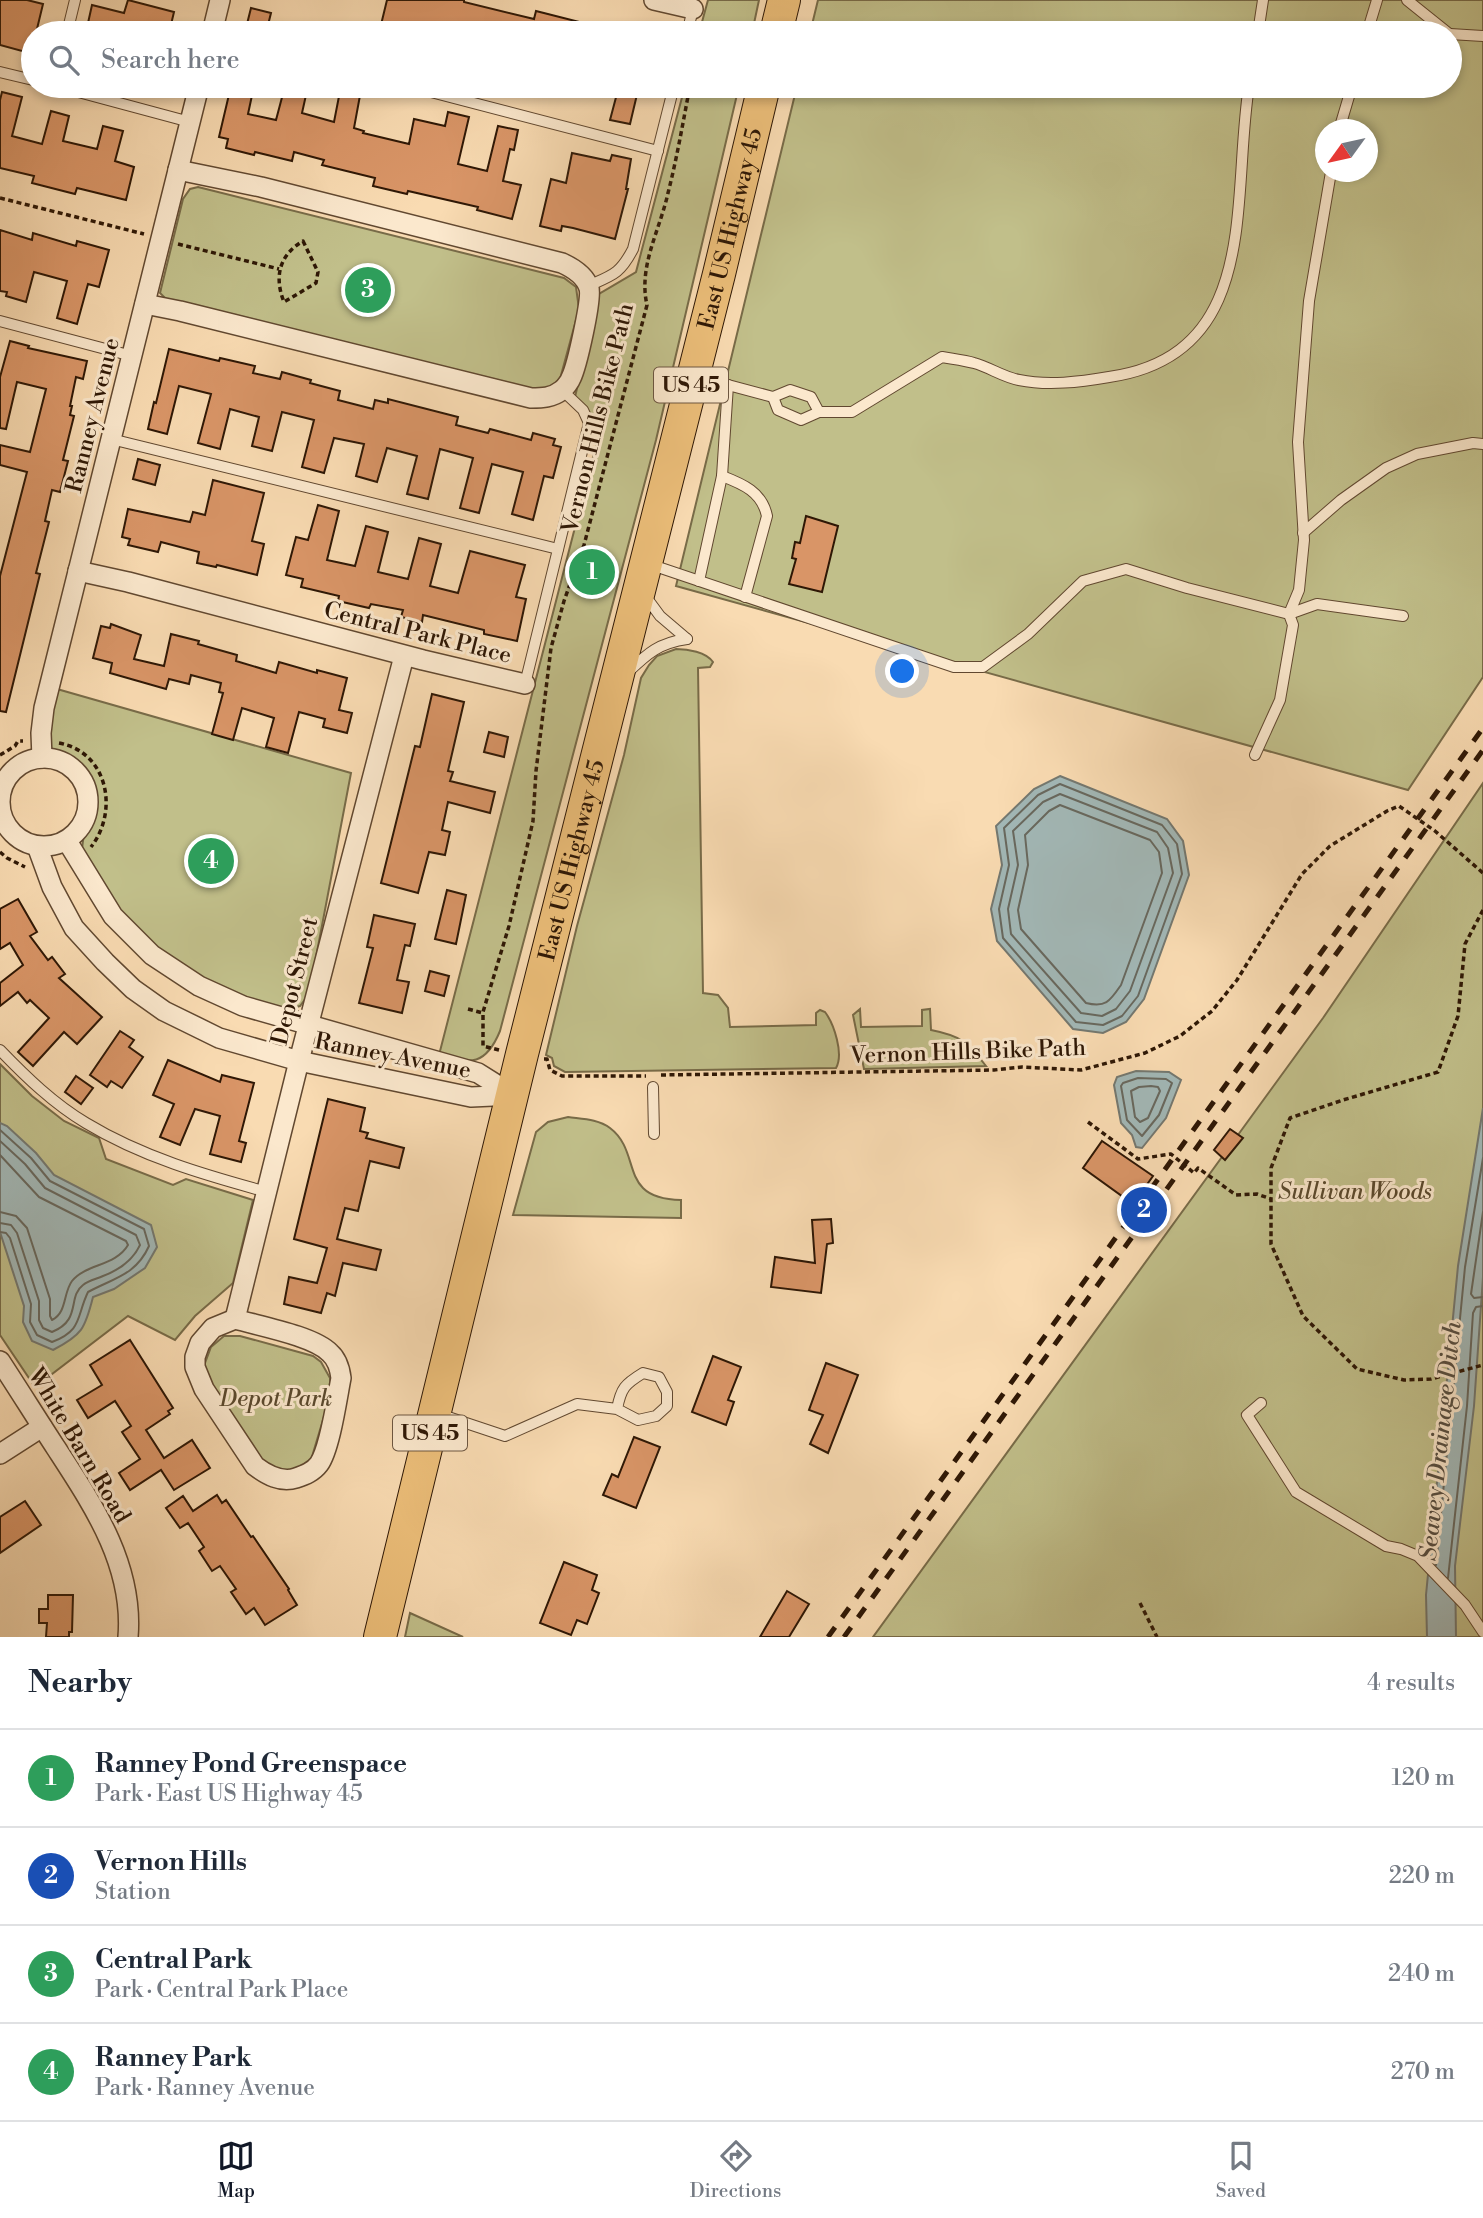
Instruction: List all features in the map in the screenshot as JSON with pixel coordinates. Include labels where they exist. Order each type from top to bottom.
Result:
[{"type":"main road","points":[[779,21],[784,0]]},
{"type":"main road","name":"East US Highway 45","points":[[380,1637],[761,98]]},
{"type":"street","points":[[215,21],[220,0]]},
{"type":"street","points":[[654,0],[693,9]]},
{"type":"street","name":"Ranney Avenue","points":[[41,750],[44,708],[196,98]]},
{"type":"street","points":[[145,304],[180,310],[531,398],[549,398],[562,390],[572,377],[590,300],[588,286],[581,275],[562,263],[261,187],[178,170]]},
{"type":"street","name":"Central Park Place","points":[[78,571],[404,656],[525,684]]},
{"type":"street","name":"Depot Street","points":[[235,1319],[308,1024],[404,656]]},
{"type":"street","points":[[41,750],[72,769],[83,782],[88,798],[86,814],[79,829],[67,841],[52,846],[37,846],[20,839],[7,827],[0,809],[5,781],[15,769],[41,750]]},
{"type":"street","name":"Ranney Avenue","points":[[67,841],[113,916],[152,955],[199,986],[243,1006],[478,1073],[513,1095]]},
{"type":"street","name":"Ranney Avenue","points":[[37,846],[52,887],[74,928],[105,962],[164,1012],[219,1038],[299,1061],[471,1097],[513,1095]]},
{"type":"street","points":[[235,1319],[317,1343],[332,1354],[340,1370],[341,1378],[324,1456],[311,1472],[293,1479],[266,1475],[255,1466],[204,1389],[195,1367],[200,1343],[213,1328],[235,1319]]},
{"type":"street","name":"White Barn Road","points":[[0,1361],[89,1499],[113,1546],[124,1579],[128,1637]]},
{"type":"street","points":[[0,1454],[42,1427]]},
{"type":"lane","points":[[69,21],[75,0]]},
{"type":"lane","points":[[1260,21],[1263,0]]},
{"type":"lane","points":[[1371,21],[1377,0]]},
{"type":"lane","points":[[1407,0],[1433,21]]},
{"type":"lane","points":[[690,21],[693,9]]},
{"type":"lane","points":[[1462,35],[1483,36]]},
{"type":"lane","points":[[0,72],[21,77]]},
{"type":"lane","points":[[101,98],[190,122]]},
{"type":"lane","points":[[454,98],[658,151]]},
{"type":"lane","points":[[588,286],[625,266],[633,249],[671,98]]},
{"type":"lane","points":[[773,397],[778,410],[801,421],[818,412],[852,412],[942,357],[974,363],[1018,380],[1074,383],[1130,374],[1164,361],[1191,342],[1213,315],[1225,287],[1233,250],[1247,98]]},
{"type":"lane","points":[[1342,119],[1348,98]]},
{"type":"lane","points":[[1255,755],[1280,700],[1293,625],[1289,614],[1299,590],[1303,533],[1298,442],[1309,301],[1329,182]]},
{"type":"lane","points":[[0,321],[131,356]]},
{"type":"lane","points":[[692,381],[773,397],[790,390],[811,397],[818,412]]},
{"type":"lane","points":[[699,581],[722,476],[728,386]]},
{"type":"lane","name":"Central Park Place","points":[[525,684],[589,423],[583,410],[562,390]]},
{"type":"lane","points":[[111,439],[558,549]]},
{"type":"lane","points":[[1303,533],[1341,500],[1386,468],[1417,454],[1473,443],[1483,444]]},
{"type":"lane","points":[[722,476],[746,485],[765,505],[767,516],[745,597]]},
{"type":"lane","points":[[616,684],[652,650],[663,644],[687,639],[660,617],[649,603],[643,574],[699,581],[954,667],[983,667],[1028,634],[1083,581],[1126,569],[1289,614],[1317,604],[1403,616]]},
{"type":"lane","points":[[0,1050],[62,1107],[115,1139],[192,1171],[267,1192]]},
{"type":"lane","points":[[653,1087],[654,1134]]},
{"type":"lane","points":[[435,1412],[505,1436],[577,1404],[617,1409],[638,1420],[656,1416],[667,1406],[667,1392],[659,1377],[643,1373],[631,1380],[621,1391],[617,1409]]},
{"type":"lane","points":[[1261,1403],[1247,1415],[1296,1492],[1386,1546],[1418,1556],[1465,1605],[1483,1632]]},
{"type":"path","name":"Vernon Hills Bike Path","points":[[483,1046],[483,1013],[509,926],[533,821],[536,771],[551,648],[584,545],[647,305],[644,292],[646,267],[668,194],[688,98]]},
{"type":"path","points":[[0,198],[279,269]]},
{"type":"path","points":[[303,241],[318,272],[316,283],[284,302],[279,292],[279,269],[287,254],[303,241]]},
{"type":"path","points":[[0,755],[15,746],[18,741],[41,750],[62,743],[79,750],[95,765],[104,783],[107,811],[102,831],[92,846]]},
{"type":"path","name":"Vernon Hills Bike Path","points":[[547,1059],[550,1070],[562,1076],[577,1077],[903,1072],[1022,1067],[1081,1070],[1145,1053],[1180,1036],[1212,1011],[1237,980],[1302,874],[1330,846],[1387,811],[1399,806],[1435,831],[1483,873]]},
{"type":"path","points":[[1483,910],[1465,944],[1458,1016],[1438,1072],[1290,1118],[1271,1168],[1270,1244],[1303,1316],[1357,1369],[1404,1380],[1432,1379],[1483,1365]]},
{"type":"path","points":[[468,1009],[483,1013]]},
{"type":"path","points":[[1088,1122],[1138,1159],[1171,1154],[1195,1173],[1198,1168],[1237,1195],[1257,1194],[1271,1199]]},
{"type":"path","points":[[1140,1603],[1157,1637]]},
{"type":"green space","points":[[708,0],[759,0],[755,21],[702,21]]},
{"type":"green space","points":[[818,0],[1483,0],[1483,677],[1408,790],[676,586],[794,98],[1462,98],[1462,21],[813,21]]},
{"type":"green space","points":[[682,98],[736,98],[656,440],[500,1031],[489,1050],[476,1060],[450,1058],[439,1055],[597,442],[597,429],[575,397],[599,294],[636,272]]},
{"type":"green space","points":[[198,187],[564,278],[576,287],[579,309],[560,379],[543,393],[168,301],[160,293],[183,199],[190,189]]},
{"type":"green space","points":[[676,649],[701,653],[713,662],[710,667],[698,668],[703,993],[718,995],[728,1008],[730,1027],[816,1025],[816,1013],[820,1010],[825,1012],[837,1039],[839,1055],[836,1068],[565,1072],[554,1066],[552,1058],[546,1055],[577,926],[624,755],[641,678],[657,656]]},
{"type":"green space","points":[[57,689],[351,773],[309,994],[300,1006],[284,1010],[258,1005],[177,969],[126,925],[82,849],[84,833],[95,803],[88,782],[80,767],[50,748],[47,731]]},
{"type":"green space","name":"Sullivan Woods","points":[[1483,783],[1483,1637],[873,1637],[1323,1018]]},
{"type":"green space","points":[[860,1009],[861,1027],[922,1026],[922,1010],[930,1009],[931,1030],[963,1041],[986,1066],[864,1069],[853,1015]]},
{"type":"green space","points":[[0,1064],[32,1096],[64,1121],[99,1138],[106,1159],[173,1185],[186,1179],[253,1200],[233,1283],[195,1316],[175,1340],[128,1316],[35,1387],[0,1335]]},
{"type":"green space","points":[[568,1117],[595,1121],[610,1128],[620,1138],[639,1183],[648,1192],[661,1198],[681,1200],[681,1218],[513,1215],[536,1132],[548,1122]]},
{"type":"green space","name":"Depot Park","points":[[224,1336],[240,1336],[313,1356],[321,1362],[330,1378],[331,1393],[311,1460],[294,1474],[260,1463],[202,1371],[211,1347]]},
{"type":"green space","points":[[410,1613],[463,1637],[405,1637]]},
{"type":"water","points":[[1060,776],[1167,819],[1183,841],[1189,875],[1144,999],[1126,1022],[1103,1033],[1073,1029],[997,941],[991,909],[1002,865],[996,826],[1034,789]]},
{"type":"water","points":[[1136,1071],[1169,1072],[1181,1080],[1166,1118],[1142,1148],[1136,1147],[1132,1135],[1121,1123],[1114,1085],[1117,1077]]},
{"type":"water","points":[[1483,1108],[1483,1277],[1474,1406],[1455,1566],[1456,1637],[1427,1637],[1426,1595],[1458,1266]]},
{"type":"water","points":[[0,1123],[7,1126],[36,1153],[54,1175],[151,1225],[157,1247],[145,1268],[114,1289],[93,1297],[81,1330],[53,1350],[32,1341],[23,1322],[24,1306],[0,1232]]},
{"type":"building","points":[[0,0],[27,0],[43,4],[39,21],[21,21],[21,51],[0,45]]},
{"type":"building","points":[[128,0],[174,12],[172,21],[88,21],[92,5],[124,13]]},
{"type":"building","points":[[387,0],[464,0],[534,19],[536,11],[575,21],[382,21]]},
{"type":"building","points":[[251,8],[271,13],[269,21],[248,21]]},
{"type":"building","points":[[2,92],[21,97],[12,136],[42,144],[51,111],[69,116],[63,141],[97,149],[103,126],[123,131],[115,161],[134,167],[126,200],[77,188],[75,194],[32,183],[34,176],[0,168]]},
{"type":"building","points":[[228,98],[251,98],[248,114],[276,120],[282,98],[305,98],[302,113],[334,122],[339,98],[360,98],[354,128],[364,131],[363,133],[409,144],[414,119],[445,126],[448,112],[469,117],[458,164],[487,171],[498,126],[518,130],[514,150],[510,149],[503,181],[521,185],[512,219],[477,210],[478,207],[373,186],[375,178],[322,165],[324,160],[294,152],[292,161],[226,148],[228,139],[219,137]]},
{"type":"building","points":[[616,98],[636,98],[630,124],[610,120]]},
{"type":"building","points":[[572,153],[610,161],[612,155],[631,159],[628,189],[615,239],[562,226],[561,231],[540,226],[551,179],[566,183]]},
{"type":"building","points":[[0,230],[32,240],[33,233],[76,246],[77,241],[109,250],[99,287],[88,284],[77,324],[57,318],[67,281],[34,272],[26,302],[6,296],[7,292],[0,291]]},
{"type":"building","points":[[10,341],[29,346],[28,348],[87,361],[83,379],[76,377],[70,406],[70,415],[74,416],[63,460],[68,461],[60,492],[52,490],[45,521],[49,522],[36,573],[40,574],[6,712],[0,711],[0,576],[27,472],[0,465],[0,445],[30,452],[46,389],[17,382],[6,429],[0,428],[0,377]]},
{"type":"building","points":[[169,349],[255,366],[253,373],[280,379],[282,372],[311,380],[310,383],[340,391],[338,400],[373,409],[375,400],[388,403],[388,399],[458,417],[456,425],[488,433],[490,429],[531,440],[533,433],[555,439],[553,445],[561,447],[553,478],[544,476],[533,520],[512,514],[523,472],[492,464],[479,513],[460,508],[473,458],[440,449],[428,499],[407,494],[417,456],[387,448],[377,482],[356,476],[364,444],[334,438],[324,473],[302,467],[314,420],[282,412],[272,451],[252,446],[259,417],[230,409],[220,449],[198,443],[211,394],[179,386],[167,434],[148,429]]},
{"type":"building","points":[[138,459],[160,465],[155,485],[133,479]]},
{"type":"building","points":[[213,480],[264,493],[252,541],[264,544],[257,575],[197,563],[199,552],[161,542],[158,552],[128,545],[130,539],[122,537],[128,509],[190,522],[193,512],[205,515]]},
{"type":"building","points":[[318,505],[339,511],[327,560],[355,566],[366,526],[388,532],[378,572],[408,579],[419,538],[441,544],[430,586],[458,593],[470,551],[525,565],[516,597],[526,599],[517,641],[423,615],[422,622],[401,617],[403,610],[371,604],[369,608],[338,601],[339,596],[301,587],[303,579],[286,575],[296,537],[308,540]]},
{"type":"building","points":[[806,516],[838,526],[822,592],[789,584],[796,559],[792,558],[795,542],[800,543]]},
{"type":"building","points":[[111,624],[141,635],[134,659],[164,666],[171,634],[237,655],[236,661],[276,673],[279,662],[347,678],[339,710],[352,713],[347,733],[323,727],[325,719],[299,712],[288,753],[266,747],[274,718],[242,708],[233,740],[212,734],[223,693],[219,692],[221,683],[191,675],[189,684],[169,679],[166,689],[110,673],[112,663],[93,658],[101,626],[110,628]]},
{"type":"building","points":[[432,694],[464,702],[448,771],[453,772],[450,781],[495,792],[490,813],[448,802],[442,830],[450,832],[445,855],[429,852],[418,893],[381,883],[415,746],[420,747]]},
{"type":"building","points":[[489,732],[508,737],[504,757],[484,752]]},
{"type":"building","points":[[447,890],[466,895],[456,944],[435,939]]},
{"type":"building","points":[[18,899],[37,932],[30,936],[48,960],[52,957],[65,974],[59,978],[102,1017],[77,1044],[64,1032],[33,1066],[18,1052],[49,1018],[30,1000],[27,1003],[18,992],[0,1006],[0,983],[23,965],[10,943],[0,949],[0,909]]},
{"type":"building","points":[[374,915],[415,924],[410,946],[405,945],[397,980],[409,982],[402,1013],[359,1003],[373,948],[367,947]]},
{"type":"building","points":[[430,971],[449,976],[444,996],[425,991]]},
{"type":"building","points":[[120,1031],[134,1040],[129,1047],[143,1057],[122,1088],[111,1081],[107,1087],[90,1075]]},
{"type":"building","points":[[168,1060],[220,1082],[222,1075],[254,1083],[239,1141],[246,1143],[241,1162],[210,1154],[220,1116],[195,1109],[180,1145],[160,1137],[174,1104],[153,1095]]},
{"type":"building","points":[[76,1076],[93,1088],[81,1104],[65,1092]]},
{"type":"building","points":[[328,1099],[365,1108],[360,1131],[368,1133],[366,1138],[404,1148],[399,1168],[370,1161],[358,1211],[345,1208],[337,1239],[381,1250],[376,1270],[343,1263],[335,1296],[327,1293],[321,1313],[284,1304],[289,1277],[317,1283],[327,1248],[294,1239]]},
{"type":"building","points":[[1230,1129],[1243,1138],[1225,1160],[1214,1150]]},
{"type":"building","points":[[1102,1141],[1153,1176],[1133,1204],[1083,1168]]},
{"type":"building","points":[[831,1219],[833,1243],[827,1244],[821,1293],[771,1287],[775,1257],[815,1263],[812,1220]]},
{"type":"building","points":[[130,1340],[173,1408],[168,1411],[170,1414],[146,1430],[164,1458],[192,1440],[210,1468],[174,1490],[161,1470],[130,1490],[119,1473],[140,1459],[122,1432],[131,1426],[115,1401],[88,1418],[77,1400],[102,1385],[90,1365]]},
{"type":"building","points":[[713,1356],[741,1367],[728,1400],[734,1402],[726,1425],[692,1412]]},
{"type":"building","points":[[826,1363],[858,1375],[828,1453],[810,1444],[823,1415],[809,1410]]},
{"type":"building","points":[[634,1437],[660,1447],[636,1508],[603,1495],[612,1474],[618,1477]]},
{"type":"building","points":[[217,1495],[222,1503],[226,1500],[251,1537],[253,1536],[297,1605],[265,1625],[254,1608],[246,1614],[231,1592],[236,1589],[220,1566],[212,1571],[199,1551],[204,1547],[188,1523],[180,1528],[166,1508],[183,1496],[193,1511]]},
{"type":"building","points":[[25,1501],[41,1525],[0,1553],[0,1517]]},
{"type":"building","points":[[564,1562],[597,1575],[592,1590],[599,1593],[587,1624],[577,1620],[571,1635],[540,1623]]},
{"type":"building","points":[[787,1591],[809,1604],[789,1637],[760,1637]]},
{"type":"building","points":[[48,1595],[73,1595],[72,1632],[69,1632],[69,1637],[46,1637],[47,1623],[39,1623],[39,1609],[48,1609]]},
{"type":"railway","points":[[828,1637],[1483,728]]},
{"type":"railway","points":[[844,1637],[1483,750]]},
{"type":"place","name":"Central Park","points":[[368,290]]},
{"type":"place","name":"Ranney Pond Greenspace","points":[[592,572]]},
{"type":"place","name":"Ranney Park","points":[[211,861]]},
{"type":"place","name":"Vernon Hills","points":[[1144,1210]]},
{"type":"water label","name":"Seavey Drainage Ditch","points":[[1440,1441]]}]
